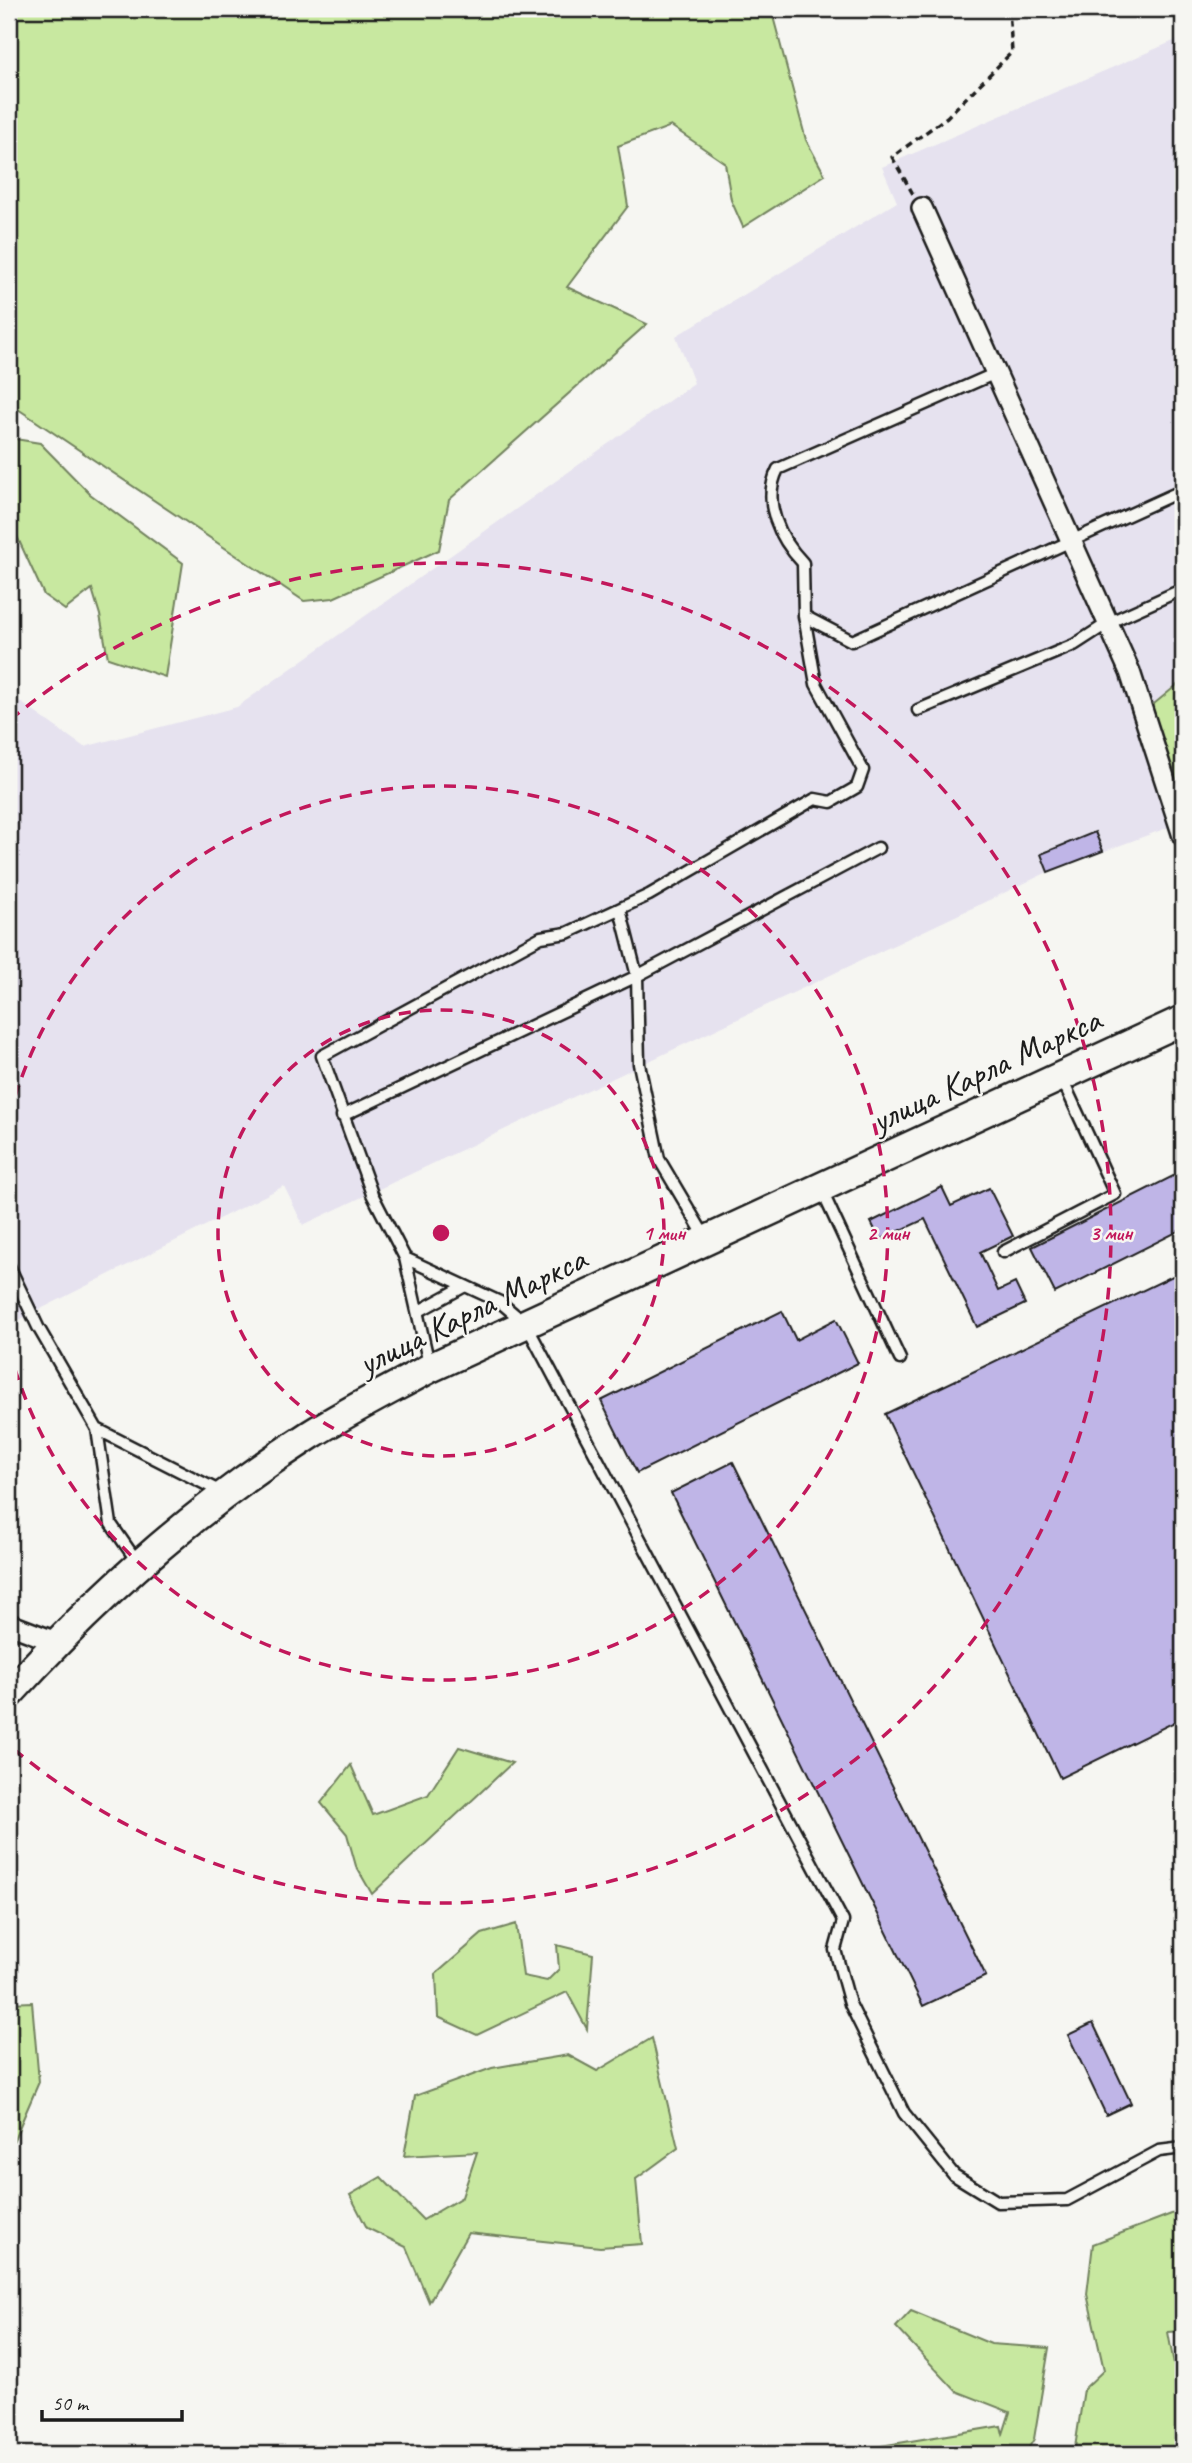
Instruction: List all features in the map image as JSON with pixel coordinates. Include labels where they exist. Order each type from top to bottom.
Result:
[{"type":"main road","name":"улица Карла Маркса","points":[[9,1694],[56,1643],[138,1564],[225,1494],[310,1435],[430,1368],[1183,1020]]},
{"type":"street","points":[[922,208],[1130,672],[1183,836]]},
{"type":"street","points":[[9,1625],[56,1643]]},
{"type":"lane","points":[[430,1368],[405,1258],[372,1194],[322,1056],[541,937],[567,933],[649,895],[815,799],[831,802],[857,788],[863,770],[816,684],[804,615],[803,563],[785,544],[773,511],[774,478],[778,469],[996,373]]},
{"type":"lane","points":[[804,615],[852,641],[1183,490]]},
{"type":"lane","points":[[918,710],[1074,645],[1108,623],[1183,589]]},
{"type":"lane","points":[[342,1116],[637,976],[878,848]]},
{"type":"lane","points":[[620,909],[637,976],[639,1064],[659,1159],[707,1240]]},
{"type":"lane","points":[[1003,1252],[1115,1194],[1061,1076]]},
{"type":"lane","points":[[820,1188],[900,1359]]},
{"type":"lane","points":[[405,1258],[500,1302],[526,1324],[843,1921],[835,1950],[850,2004],[904,2113],[954,2175],[998,2202],[1067,2200],[1159,2151],[1183,2148]]},
{"type":"lane","points":[[9,1266],[38,1327],[96,1429],[110,1524],[138,1564]]},
{"type":"lane","points":[[419,1311],[465,1286]]},
{"type":"lane","points":[[96,1429],[225,1494]]},
{"type":"path","points":[[922,208],[891,157],[947,117],[1012,52],[1009,9]]},
{"type":"shaded area","points":[[1183,37],[1183,680],[1149,708],[1183,822],[1048,872],[303,1225],[284,1186],[9,1325],[9,694],[84,747],[237,707],[694,383],[676,336],[897,202],[882,167]]},
{"type":"green space","points":[[9,9],[771,9],[806,140],[825,175],[743,227],[731,200],[725,163],[671,126],[618,146],[628,206],[567,287],[647,324],[449,500],[439,550],[333,598],[304,601],[9,403]]},
{"type":"green space","points":[[9,438],[40,443],[90,494],[183,563],[165,677],[108,658],[92,589],[65,610],[44,595],[9,519]]},
{"type":"green space","points":[[1183,680],[1183,813],[1149,708]]},
{"type":"green space","points":[[459,1747],[512,1763],[372,1894],[356,1866],[347,1834],[321,1803],[351,1765],[373,1815],[428,1795]]},
{"type":"green space","points":[[516,1924],[523,1976],[547,1981],[559,1969],[557,1945],[593,1954],[587,2029],[567,1992],[477,2035],[438,2017],[436,1974],[482,1934]]},
{"type":"green space","points":[[32,2002],[39,2082],[13,2142],[9,2144],[9,2003]]},
{"type":"green space","points":[[652,2038],[678,2148],[636,2179],[642,2244],[600,2247],[468,2233],[429,2302],[406,2247],[367,2228],[350,2195],[381,2177],[423,2220],[462,2197],[477,2152],[404,2156],[415,2096],[492,2068],[568,2055],[597,2071]]},
{"type":"green space","points":[[1174,2213],[1183,2226],[1183,2331],[1168,2332],[1183,2414],[1183,2454],[1074,2454],[1084,2389],[1104,2370],[1087,2294],[1093,2244]]},
{"type":"green space","points":[[911,2311],[991,2344],[1049,2348],[1034,2439],[1025,2454],[833,2454],[1001,2426],[1003,2434],[1010,2412],[956,2391],[896,2327]]},
{"type":"building","points":[[1095,832],[1103,851],[1048,872],[1041,854]]},
{"type":"building","points":[[1183,1171],[1183,1229],[1055,1293],[1032,1247]]},
{"type":"building","points":[[942,1187],[951,1206],[989,1188],[1013,1236],[980,1252],[998,1291],[1015,1283],[1025,1304],[977,1327],[925,1219],[880,1240],[871,1222]]},
{"type":"building","points":[[1183,1271],[1183,1718],[1060,1778],[885,1414]]},
{"type":"building","points":[[782,1311],[796,1340],[836,1319],[858,1363],[637,1473],[601,1401]]},
{"type":"building","points":[[733,1462],[986,1976],[923,2006],[671,1493]]},
{"type":"building","points":[[1093,2023],[1131,2103],[1106,2115],[1068,2035]]}]
